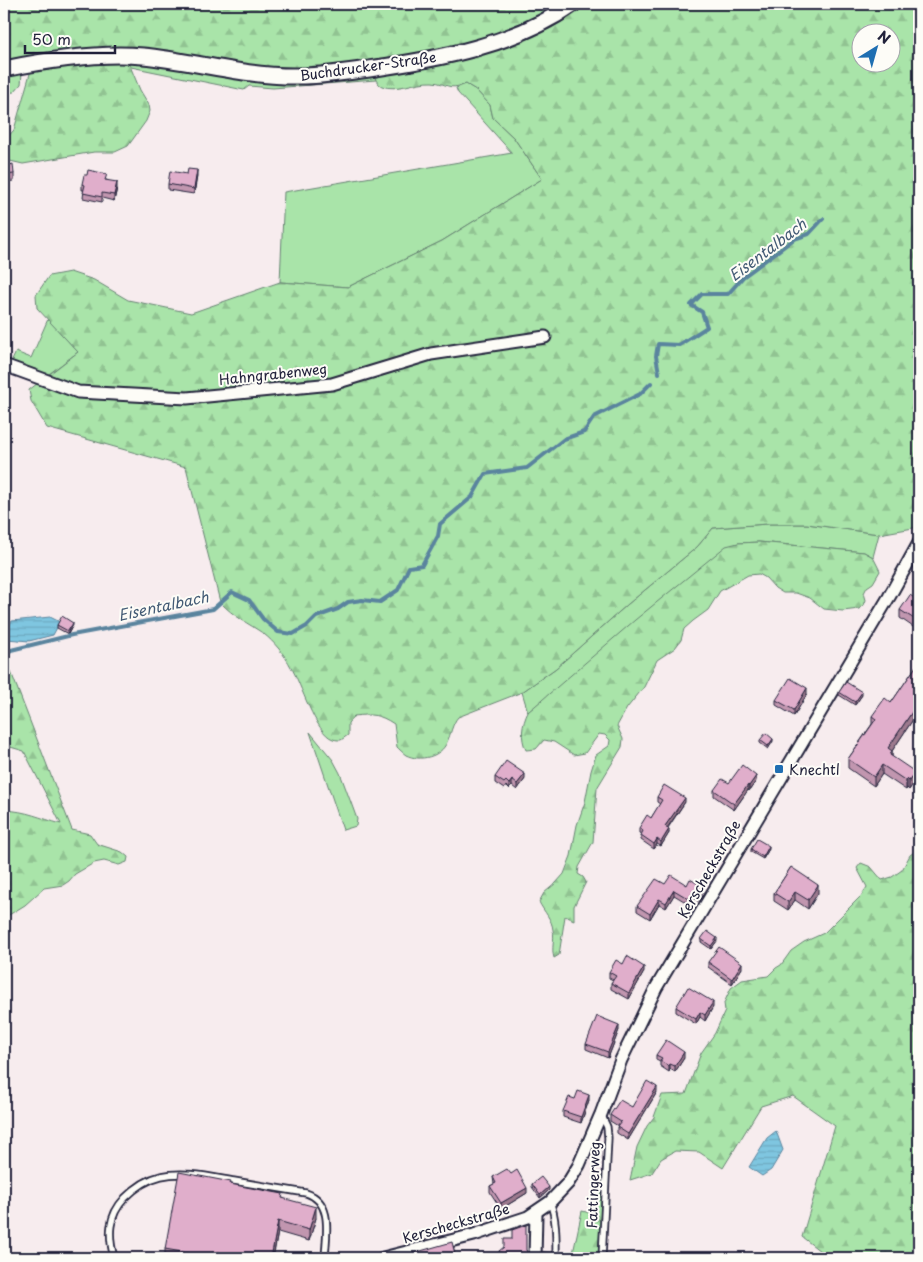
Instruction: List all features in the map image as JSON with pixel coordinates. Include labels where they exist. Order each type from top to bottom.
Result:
[{"type":"street","name":"Buchdrucker-Straße","points":[[4,69],[80,58],[128,55],[175,60],[272,75],[326,75],[397,65],[472,49],[532,28],[574,4]]},
{"type":"street","name":"Hahngrabenweg","points":[[4,366],[78,392],[188,398],[332,384],[431,354],[545,337]]},
{"type":"street","name":"Kerscheckstraße","points":[[383,1258],[474,1235],[536,1213],[550,1202],[574,1174],[601,1114],[621,1060],[656,988],[889,597],[919,543]]},
{"type":"street","points":[[535,1258],[536,1213]]},
{"type":"lane","name":"Fattingerweg","points":[[601,1114],[607,1127],[608,1138],[602,1258]]},
{"type":"lane","points":[[114,1258],[110,1242],[110,1225],[121,1203],[136,1189],[152,1179],[160,1176],[186,1174],[306,1193],[318,1198],[326,1216],[325,1258]]},
{"type":"lane","points":[[550,1202],[554,1211],[556,1258]]},
{"type":"green space","points":[[4,4],[566,4],[530,24],[431,54],[294,72],[175,55],[4,64]]},
{"type":"green space","points":[[583,4],[919,4],[919,527],[879,534],[807,524],[767,524],[713,528],[697,547],[628,604],[556,668],[522,692],[458,717],[444,747],[435,755],[417,758],[406,755],[397,747],[394,724],[384,718],[375,716],[354,716],[348,723],[348,735],[341,740],[333,739],[326,735],[314,718],[289,662],[279,649],[264,634],[236,616],[220,602],[186,467],[47,428],[31,401],[29,390],[78,352],[37,308],[36,295],[49,276],[70,272],[94,280],[128,300],[191,313],[280,282],[348,287],[442,241],[542,179],[514,138],[493,118],[490,105],[476,90],[466,84],[451,87],[432,82],[388,88],[379,84],[374,74],[576,9]]},
{"type":"green space","points":[[128,61],[374,74],[376,80],[273,88],[249,86],[244,90],[131,67]]},
{"type":"green space","points":[[128,61],[140,90],[149,105],[150,111],[146,121],[128,146],[115,152],[94,152],[23,164],[10,161],[4,163],[4,141],[14,130],[31,70],[80,63]]},
{"type":"green space","points":[[20,71],[22,73],[21,84],[14,92],[4,93],[4,74]]},
{"type":"green space","points":[[466,84],[476,90],[490,105],[493,118],[514,138],[542,179],[442,241],[348,287],[280,282],[284,192],[512,153],[458,93],[456,88]]},
{"type":"green space","points":[[48,319],[78,352],[45,377],[10,365],[16,352],[31,358]]},
{"type":"green space","points":[[767,524],[807,524],[879,534],[873,557],[864,552],[759,542],[738,543],[528,712],[522,692],[556,668],[628,604],[697,547],[713,528]]},
{"type":"green space","points":[[759,542],[864,552],[873,557],[880,571],[864,593],[866,600],[864,605],[859,609],[843,611],[824,609],[810,598],[796,593],[783,593],[759,574],[748,575],[720,591],[708,610],[684,629],[681,640],[675,648],[657,660],[644,687],[627,708],[617,726],[623,739],[622,747],[597,788],[593,842],[579,867],[578,874],[586,882],[574,906],[574,920],[565,916],[559,955],[554,958],[552,926],[539,902],[544,893],[564,874],[571,856],[577,825],[585,802],[596,755],[609,746],[610,740],[605,735],[599,734],[585,753],[574,755],[554,742],[544,740],[536,749],[526,750],[523,731],[528,712],[635,620],[726,546],[738,543]]},
{"type":"green space","points":[[4,670],[11,672],[72,830],[90,834],[97,844],[122,852],[128,857],[127,862],[119,865],[104,861],[94,863],[75,874],[63,885],[44,888],[25,905],[4,918],[4,810],[27,813],[61,824],[24,751],[7,746],[4,748]]},
{"type":"green space","points":[[310,732],[333,760],[340,773],[357,819],[356,826],[343,830]]},
{"type":"green space","points":[[919,842],[919,1258],[829,1258],[802,1237],[835,1126],[793,1096],[761,1106],[723,1168],[699,1152],[675,1151],[661,1159],[652,1173],[630,1180],[637,1147],[647,1126],[654,1117],[662,1095],[686,1094],[701,1053],[715,1033],[725,1011],[724,1003],[731,988],[742,980],[768,976],[781,965],[791,951],[804,942],[824,933],[861,896],[867,887],[857,868],[861,863],[871,867],[882,880],[892,877],[902,870],[910,855],[917,850]]},
{"type":"green space","points":[[596,1175],[603,1177],[598,1258],[572,1258],[582,1211],[590,1213]]},
{"type":"water","points":[[50,617],[60,622],[53,635],[29,641],[7,639],[5,631],[12,621]]},
{"type":"water","points":[[776,1131],[783,1150],[771,1170],[762,1176],[749,1167],[767,1138]]},
{"type":"building","points":[[9,162],[10,165],[13,164],[14,174],[4,175],[4,163]]},
{"type":"building","points":[[188,169],[197,170],[194,189],[168,184],[170,171],[187,174]]},
{"type":"building","points":[[88,170],[107,174],[105,180],[117,182],[114,195],[102,193],[102,197],[83,193],[85,185],[82,184],[84,175],[87,175]]},
{"type":"building","points":[[910,595],[919,601],[919,622],[900,610]]},
{"type":"building","points":[[62,616],[73,623],[68,631],[57,625]]},
{"type":"building","points":[[919,662],[919,704],[888,748],[892,751],[890,755],[915,772],[909,781],[907,779],[906,781],[882,765],[874,777],[848,759],[876,719],[872,716],[885,698],[891,703]]},
{"type":"building","points":[[790,678],[807,688],[794,710],[776,700]]},
{"type":"building","points":[[846,682],[862,692],[855,702],[839,692]]},
{"type":"building","points":[[766,733],[773,739],[768,746],[760,740]]},
{"type":"building","points":[[506,761],[525,774],[517,784],[512,780],[509,784],[506,781],[504,783],[495,777]]},
{"type":"building","points":[[742,765],[756,776],[734,804],[714,790],[722,779],[729,783]]},
{"type":"building","points":[[664,785],[685,798],[665,826],[669,829],[661,842],[657,839],[654,844],[641,835],[643,831],[639,828],[647,815],[651,818],[662,800],[657,797]]},
{"type":"building","points":[[757,839],[769,846],[763,857],[751,849]]},
{"type":"building","points":[[791,867],[818,885],[808,900],[795,892],[788,902],[774,893]]},
{"type":"building","points":[[671,875],[687,885],[690,879],[703,887],[698,896],[693,893],[689,899],[674,890],[666,903],[659,899],[650,914],[637,906],[656,879],[665,884]]},
{"type":"building","points":[[707,931],[717,938],[711,946],[701,939]]},
{"type":"building","points":[[719,947],[742,963],[732,979],[708,962]]},
{"type":"building","points":[[627,956],[644,967],[629,993],[611,983],[616,976],[609,972],[616,960],[623,964]]},
{"type":"building","points":[[688,987],[713,1002],[705,1015],[700,1012],[696,1019],[676,1007]]},
{"type":"building","points":[[597,1016],[619,1025],[608,1052],[586,1044]]},
{"type":"building","points":[[666,1040],[684,1052],[675,1066],[670,1064],[669,1066],[660,1061],[662,1058],[656,1055]]},
{"type":"building","points":[[647,1081],[657,1087],[628,1134],[617,1127],[621,1122],[610,1115],[620,1100],[632,1107]]},
{"type":"building","points":[[578,1091],[589,1095],[581,1117],[563,1111],[569,1097],[575,1099]]},
{"type":"building","points":[[507,1169],[511,1174],[517,1170],[527,1188],[501,1203],[490,1186],[496,1183],[493,1177]]},
{"type":"building","points":[[179,1172],[283,1194],[282,1198],[316,1207],[309,1230],[278,1221],[271,1258],[251,1258],[218,1252],[216,1258],[165,1249]]},
{"type":"building","points":[[541,1177],[549,1187],[540,1195],[532,1184]]},
{"type":"building","points":[[526,1225],[526,1250],[531,1258],[504,1258],[499,1251],[504,1247],[504,1239],[512,1239],[512,1230]]},
{"type":"building","points":[[452,1242],[456,1258],[396,1258]]},
{"type":"building","points":[[543,1252],[551,1253],[552,1257],[561,1258],[539,1258]]},
{"type":"waterway","name":"Eisentalbach","points":[[659,373],[656,356],[658,344],[679,345],[707,327],[702,312],[691,305],[702,294],[728,294],[743,277],[794,239],[809,234],[823,219]]},
{"type":"waterway","name":"Eisentalbach","points":[[4,655],[11,650],[72,635],[213,609],[232,592],[249,600],[263,619],[278,632],[293,634],[307,626],[316,617],[338,609],[348,602],[362,600],[380,602],[398,590],[409,567],[422,565],[438,536],[440,524],[472,497],[485,474],[527,468],[564,439],[584,432],[594,417],[640,394],[651,383]]},
{"type":"place","name":"Knechtl","points":[[779,769]]}]
